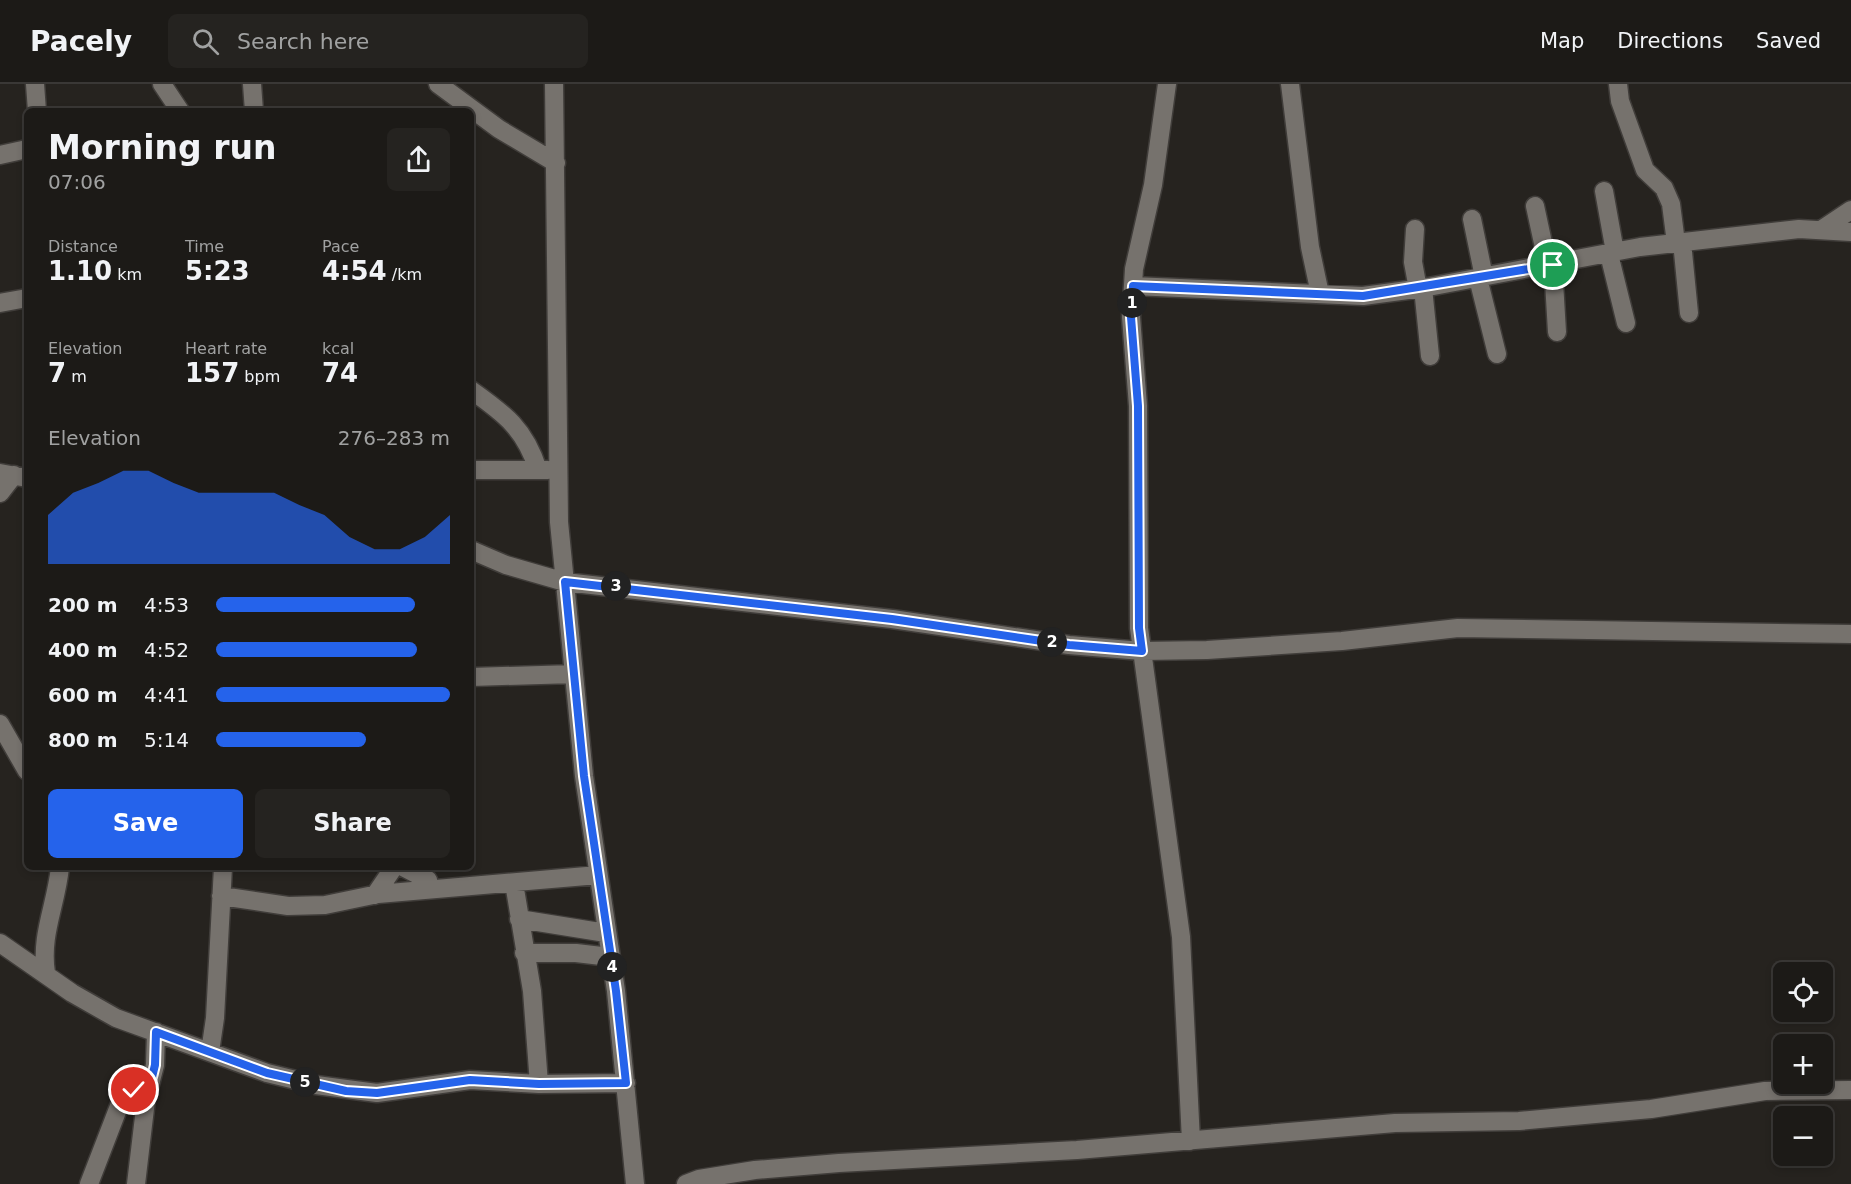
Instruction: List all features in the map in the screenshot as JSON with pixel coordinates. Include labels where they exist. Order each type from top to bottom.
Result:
[{"type":"street","points":[[35,84],[37,108]]},
{"type":"street","points":[[162,84],[178,108]]},
{"type":"street","points":[[252,84],[254,108]]},
{"type":"street","points":[[438,84],[471,108]]},
{"type":"street","points":[[554,84],[559,522],[598,875],[626,1083],[635,1184]]},
{"type":"street","points":[[1167,84],[1153,185],[1133,286],[1131,317],[1138,406],[1139,628],[1181,937],[1191,1141]]},
{"type":"street","points":[[1290,84],[1310,247],[1320,294]]},
{"type":"street","points":[[1618,84],[1620,100],[1645,170],[1664,188],[1671,204],[1689,313]]},
{"type":"street","points":[[474,111],[499,129],[556,163]]},
{"type":"street","points":[[0,155],[24,151]]},
{"type":"street","points":[[1604,191],[1612,253],[1626,323]]},
{"type":"street","points":[[1534,206],[1550,265],[1557,332]]},
{"type":"street","points":[[1821,230],[1851,210]]},
{"type":"street","points":[[1472,219],[1481,278],[1497,354]]},
{"type":"street","points":[[1415,229],[1413,262],[1420,289],[1430,356]]},
{"type":"street","points":[[1133,286],[1363,296],[1420,289],[1612,253],[1679,243],[1799,229],[1851,232]]},
{"type":"street","points":[[0,303],[24,299]]},
{"type":"street","points":[[474,392],[507,416],[520,431],[538,470]]},
{"type":"street","points":[[474,470],[559,471]]},
{"type":"street","points":[[0,493],[14,475]]},
{"type":"street","points":[[474,551],[506,565],[565,582],[892,619],[1069,645],[1142,651],[1206,650],[1342,641],[1458,628],[1851,634]]},
{"type":"street","points":[[474,677],[574,674]]},
{"type":"street","points":[[0,724],[24,766]]},
{"type":"street","points":[[46,973],[43,951],[45,934],[54,910],[60,870]]},
{"type":"street","points":[[210,1052],[215,1018],[223,870]]},
{"type":"street","points":[[375,895],[392,870]]},
{"type":"street","points":[[409,870],[428,879]]},
{"type":"street","points":[[221,896],[288,906],[326,905],[375,895],[428,879],[514,883],[598,875]]},
{"type":"street","points":[[514,883],[532,991],[539,1084]]},
{"type":"street","points":[[519,919],[606,933]]},
{"type":"street","points":[[0,944],[46,973],[72,993],[116,1018],[267,1073],[346,1091],[377,1093],[470,1080],[539,1084],[626,1083]]},
{"type":"street","points":[[524,953],[576,953],[610,957]]},
{"type":"street","points":[[136,1184],[146,1100],[155,1065],[156,1032]]},
{"type":"street","points":[[89,1184],[121,1101],[126,1094],[151,1081]]},
{"type":"street","points":[[686,1184],[699,1179],[755,1170],[1191,1141],[1395,1123],[1520,1121],[1651,1109],[1765,1091],[1851,1090]]},
{"type":"route","points":[[134,1090],[151,1081],[155,1065],[156,1032],[267,1073],[346,1091],[377,1093],[470,1080],[539,1084],[626,1083],[616,991],[584,776],[565,582],[892,619],[1069,645],[1142,651],[1139,628],[1136,466],[1138,406],[1131,317],[1133,286],[1363,296],[1553,265]]}]
